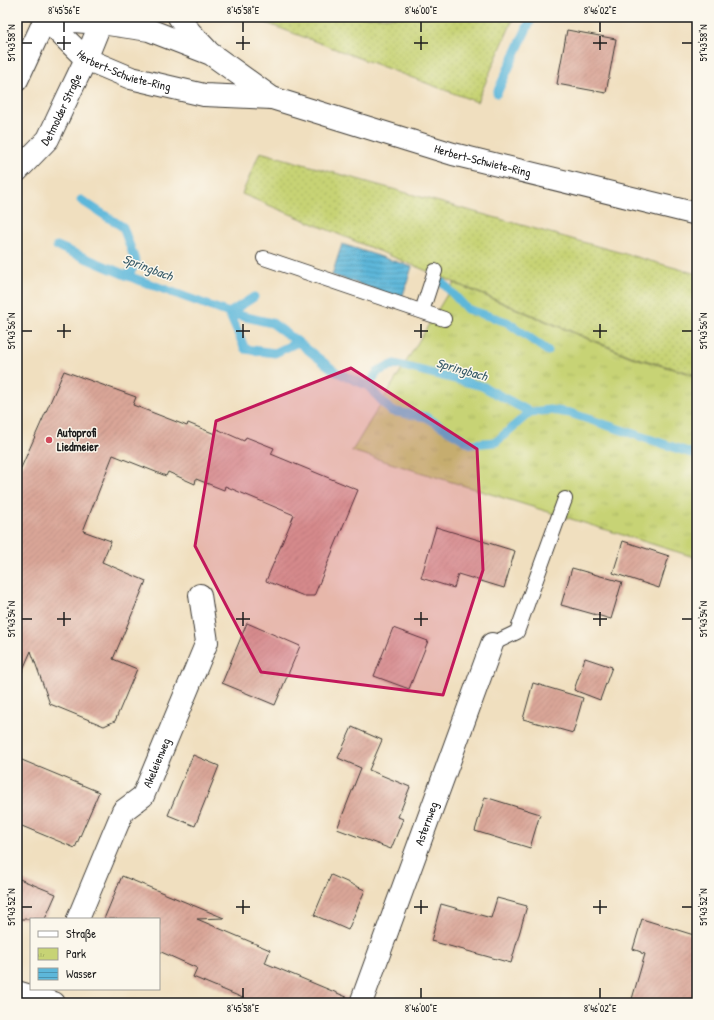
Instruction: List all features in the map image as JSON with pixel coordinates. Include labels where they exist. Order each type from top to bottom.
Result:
[{"type":"main road","points":[[179,17],[190,32],[211,54]]},
{"type":"main road","points":[[17,80],[45,18]]},
{"type":"main road","name":"Herbert-Schwiete-Ring","points":[[45,18],[102,20],[148,30],[211,54],[272,98]]},
{"type":"main road","name":"Herbert-Schwiete-Ring","points":[[45,18],[86,60],[132,78],[204,95],[272,98],[453,154],[697,214]]},
{"type":"main road","name":"Detmolder Straße","points":[[17,171],[48,139],[86,60],[102,20]]},
{"type":"main road","name":"Akeleienweg","points":[[78,918],[123,811],[143,796],[207,642],[200,595]]},
{"type":"main road","name":"Asternweg","points":[[361,1003],[492,644]]},
{"type":"main road","points":[[17,992],[49,997]]},
{"type":"lane","points":[[264,258],[444,319]]},
{"type":"lane","points":[[422,311],[435,271]]},
{"type":"lane","points":[[492,644],[517,632],[565,499]]},
{"type":"highlighted area","points":[[351,368],[477,449],[483,570],[443,695],[261,672],[195,546],[216,421]]},
{"type":"green space","points":[[250,17],[514,17],[477,102]]},
{"type":"green space","points":[[260,152],[697,274],[697,375],[631,356],[242,194]]},
{"type":"green space","points":[[454,283],[631,357],[697,376],[697,558],[352,451]]},
{"type":"water","points":[[342,244],[412,267],[402,298],[332,275]]},
{"type":"building","points":[[567,30],[616,39],[606,93],[557,84]]},
{"type":"building","points":[[64,371],[136,397],[133,405],[187,426],[188,423],[215,434],[217,429],[244,441],[246,437],[274,448],[271,454],[358,490],[314,596],[304,596],[266,581],[294,515],[225,486],[224,490],[196,479],[195,484],[168,472],[166,476],[113,455],[83,531],[111,541],[102,562],[146,581],[113,659],[137,669],[115,721],[104,726],[50,704],[31,651],[17,683],[17,477]]},
{"type":"building","points":[[436,527],[515,551],[504,588],[458,574],[454,588],[421,578]]},
{"type":"building","points":[[623,541],[669,556],[659,588],[613,573]]},
{"type":"building","points":[[572,568],[622,582],[611,619],[561,605]]},
{"type":"building","points":[[247,623],[300,646],[275,705],[222,683]]},
{"type":"building","points":[[393,628],[428,641],[409,689],[374,676]]},
{"type":"building","points":[[585,658],[612,667],[600,700],[574,690]]},
{"type":"building","points":[[533,683],[583,698],[573,733],[523,719]]},
{"type":"building","points":[[352,727],[382,740],[369,770],[410,787],[398,817],[403,819],[391,849],[337,829],[361,768],[338,758]]},
{"type":"building","points":[[193,755],[219,766],[195,826],[168,815]]},
{"type":"building","points":[[17,758],[99,792],[75,848],[17,824]]},
{"type":"building","points":[[485,797],[540,814],[530,848],[475,831]]},
{"type":"building","points":[[331,875],[365,890],[348,930],[314,915]]},
{"type":"building","points":[[122,876],[224,918],[197,919],[270,950],[265,963],[349,998],[349,1003],[255,1003],[193,977],[197,968],[160,951],[160,918],[104,918]]},
{"type":"building","points":[[17,878],[56,894],[45,918],[17,919]]},
{"type":"building","points":[[497,898],[527,906],[511,963],[431,941],[441,904],[491,918]]},
{"type":"building","points":[[642,919],[697,936],[697,1003],[646,1003],[632,999],[645,954],[633,949]]},
{"type":"waterway","points":[[497,93],[532,17]]},
{"type":"waterway","points":[[81,200],[123,227],[136,263],[128,276]]},
{"type":"waterway","name":"Springbach","points":[[57,246],[128,276],[229,313],[245,349],[275,353],[298,342],[336,372],[368,386],[391,411],[426,417],[471,444],[496,442],[530,412],[550,410],[570,413],[697,455]]},
{"type":"waterway","points":[[443,283],[467,309],[507,322],[548,351]]},
{"type":"waterway","points":[[229,313],[254,297]]},
{"type":"waterway","name":"Springbach","points":[[229,313],[272,323],[298,342]]},
{"type":"waterway","name":"Springbach","points":[[368,386],[378,371],[395,364],[482,386],[530,412]]},
{"type":"place","name":"Autoprofi Liedmeier","points":[[49,440]]}]
